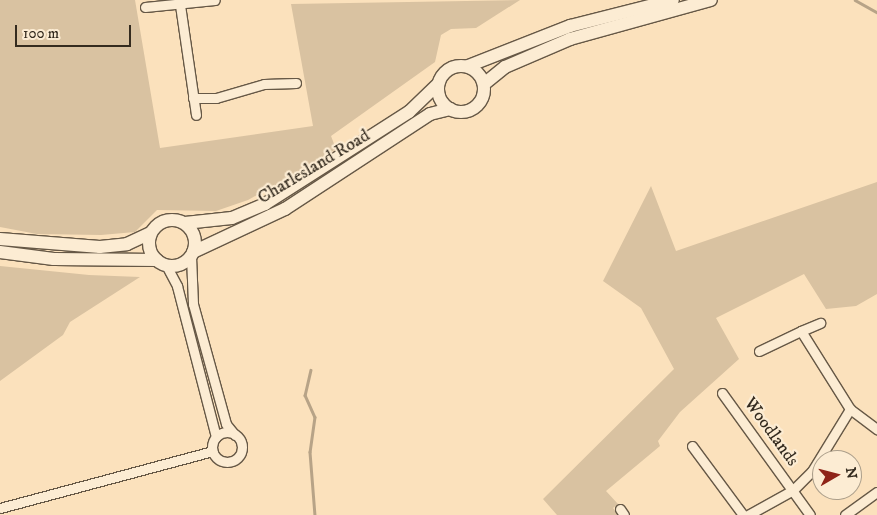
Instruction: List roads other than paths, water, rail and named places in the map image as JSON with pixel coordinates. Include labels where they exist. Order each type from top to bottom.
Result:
[{"type":"main road","points":[[673,0],[570,26],[468,66],[451,67],[438,84],[440,100],[450,109],[465,112],[476,106],[484,84],[505,67],[570,39],[711,0]]},
{"type":"main road","points":[[468,66],[484,84]]},
{"type":"main road","name":"Charlesland Road","points":[[185,224],[232,218],[265,204],[409,112],[438,84]]},
{"type":"main road","name":"Charlesland Road","points":[[192,254],[285,209],[430,114],[450,109]]},
{"type":"main road","points":[[0,239],[100,247],[127,244],[151,233],[166,220],[185,224],[194,236],[192,254],[178,265],[161,262],[54,259],[0,252]]},
{"type":"main road","points":[[151,233],[149,246],[161,262]]},
{"type":"street","points":[[145,7],[180,5],[214,0]]},
{"type":"street","points":[[180,5],[196,115]]},
{"type":"street","points":[[194,98],[216,98],[264,84],[296,83]]},
{"type":"street","points":[[192,254],[193,304],[226,424],[242,447],[236,460],[222,462],[212,451]]},
{"type":"street","points":[[161,262],[177,286],[216,437],[212,451]]},
{"type":"street","points":[[760,351],[820,323]]},
{"type":"street","points":[[801,331],[850,409],[877,429]]},
{"type":"street","name":"Woodlands","points":[[722,393],[810,515]]},
{"type":"street","name":"Woodlands","points":[[748,515],[793,490],[830,446],[850,409]]},
{"type":"street","points":[[216,437],[225,432],[235,435]]},
{"type":"street","points":[[692,446],[743,515]]},
{"type":"street","points":[[0,508],[212,451]]},
{"type":"street","points":[[844,515],[877,492]]},
{"type":"waterway","points":[[855,0],[877,12]]},
{"type":"waterway","points":[[311,370],[305,395],[315,417],[310,452],[315,515]]}]
